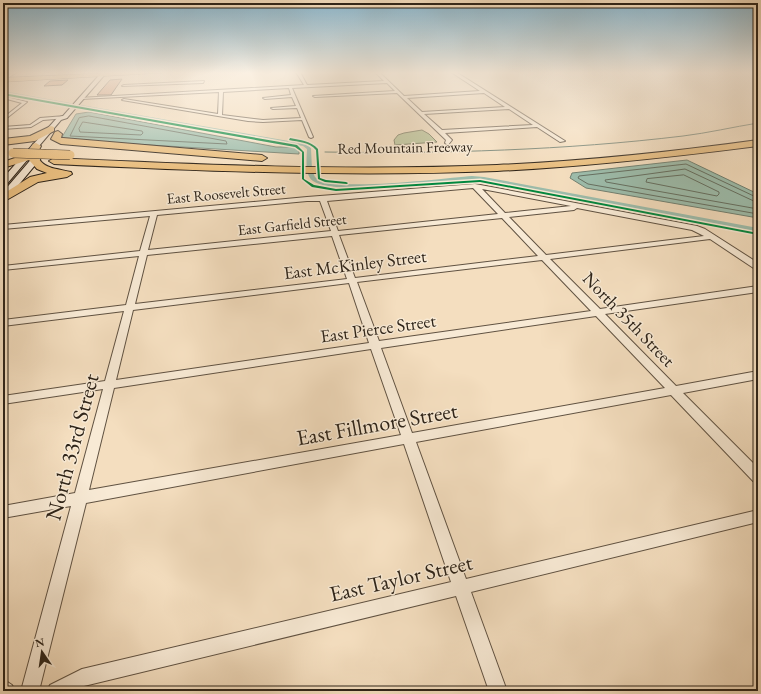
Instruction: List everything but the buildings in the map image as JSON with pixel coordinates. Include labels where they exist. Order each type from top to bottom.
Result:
[{"type":"highway","points":[[3,143],[32,139],[59,129]]},
{"type":"highway","points":[[59,129],[56,139],[61,141],[277,165]]},
{"type":"highway","name":"Red Mountain Freeway","points":[[334,167],[562,157],[651,149],[758,136]]},
{"type":"highway","points":[[651,149],[712,139]]},
{"type":"highway","points":[[3,143],[18,148],[46,169],[74,175],[33,179],[3,198]]},
{"type":"highway","name":"Red Mountain Freeway","points":[[334,167],[446,171],[602,161],[758,144]]},
{"type":"highway","points":[[3,165],[73,147],[110,146]]},
{"type":"highway","points":[[8,153],[334,167]]},
{"type":"highway","points":[[3,159],[334,167]]},
{"type":"highway","points":[[121,175],[277,165]]},
{"type":"main road","points":[[59,129],[59,119],[65,117],[76,104]]},
{"type":"main road","points":[[3,198],[32,157],[69,119],[65,117]]},
{"type":"main road","points":[[5,177],[32,157]]},
{"type":"street","points":[[3,120],[22,104]]},
{"type":"street","points":[[155,104],[263,122],[304,119]]},
{"type":"street","points":[[165,106],[170,104]]},
{"type":"street","points":[[220,104],[220,116]]},
{"type":"street","points":[[411,104],[449,140],[448,143]]},
{"type":"street","points":[[503,104],[562,141]]},
{"type":"street","points":[[273,108],[299,107],[311,137]]},
{"type":"street","points":[[422,114],[509,108]]},
{"type":"street","points":[[3,128],[32,126],[42,119],[65,117]]},
{"type":"street","points":[[298,127],[307,126]]},
{"type":"street","points":[[441,132],[537,126]]},
{"type":"street","name":"East Roosevelt Street","points":[[3,227],[307,199],[323,199],[475,186],[699,230],[710,237]]},
{"type":"street","name":"North 35th Street","points":[[475,186],[758,477]]},
{"type":"street","points":[[323,199],[498,691]]},
{"type":"street","name":"East Garfield Street","points":[[3,268],[583,207]]},
{"type":"street","name":"North 33rd Street","points":[[30,691],[111,384],[154,213]]},
{"type":"street","points":[[710,237],[758,267]]},
{"type":"street","name":"East McKinley Street","points":[[3,323],[710,237]]},
{"type":"street","name":"East Pierce Street","points":[[3,400],[758,289]]},
{"type":"street","name":"East Fillmore Street","points":[[3,512],[758,375]]},
{"type":"street","name":"East Taylor Street","points":[[56,691],[82,678],[758,516]]},
{"type":"street","points":[[3,688],[6,691]]},
{"type":"shaded area","points":[[422,130],[429,134],[437,142],[395,145],[394,140],[398,135]]},
{"type":"water","points":[[89,112],[276,147],[296,147],[299,150],[299,154],[68,140],[62,137],[76,114]]},
{"type":"water","points":[[687,160],[758,194],[758,218],[586,188],[570,178],[572,173]]},
{"type":"waterway","points":[[81,106],[304,145],[309,148],[310,170],[312,177],[315,180],[325,184],[365,186],[472,178],[484,179],[758,230]]},
{"type":"waterway","points":[[325,152],[459,152],[595,145],[683,136],[758,123]]},
{"type":"cycle path","points":[[62,104],[296,146],[303,152],[303,179],[313,186],[336,190],[480,181],[758,234]]},
{"type":"cycle path","points":[[290,139],[308,143],[317,150],[319,178],[325,181],[346,183]]}]
